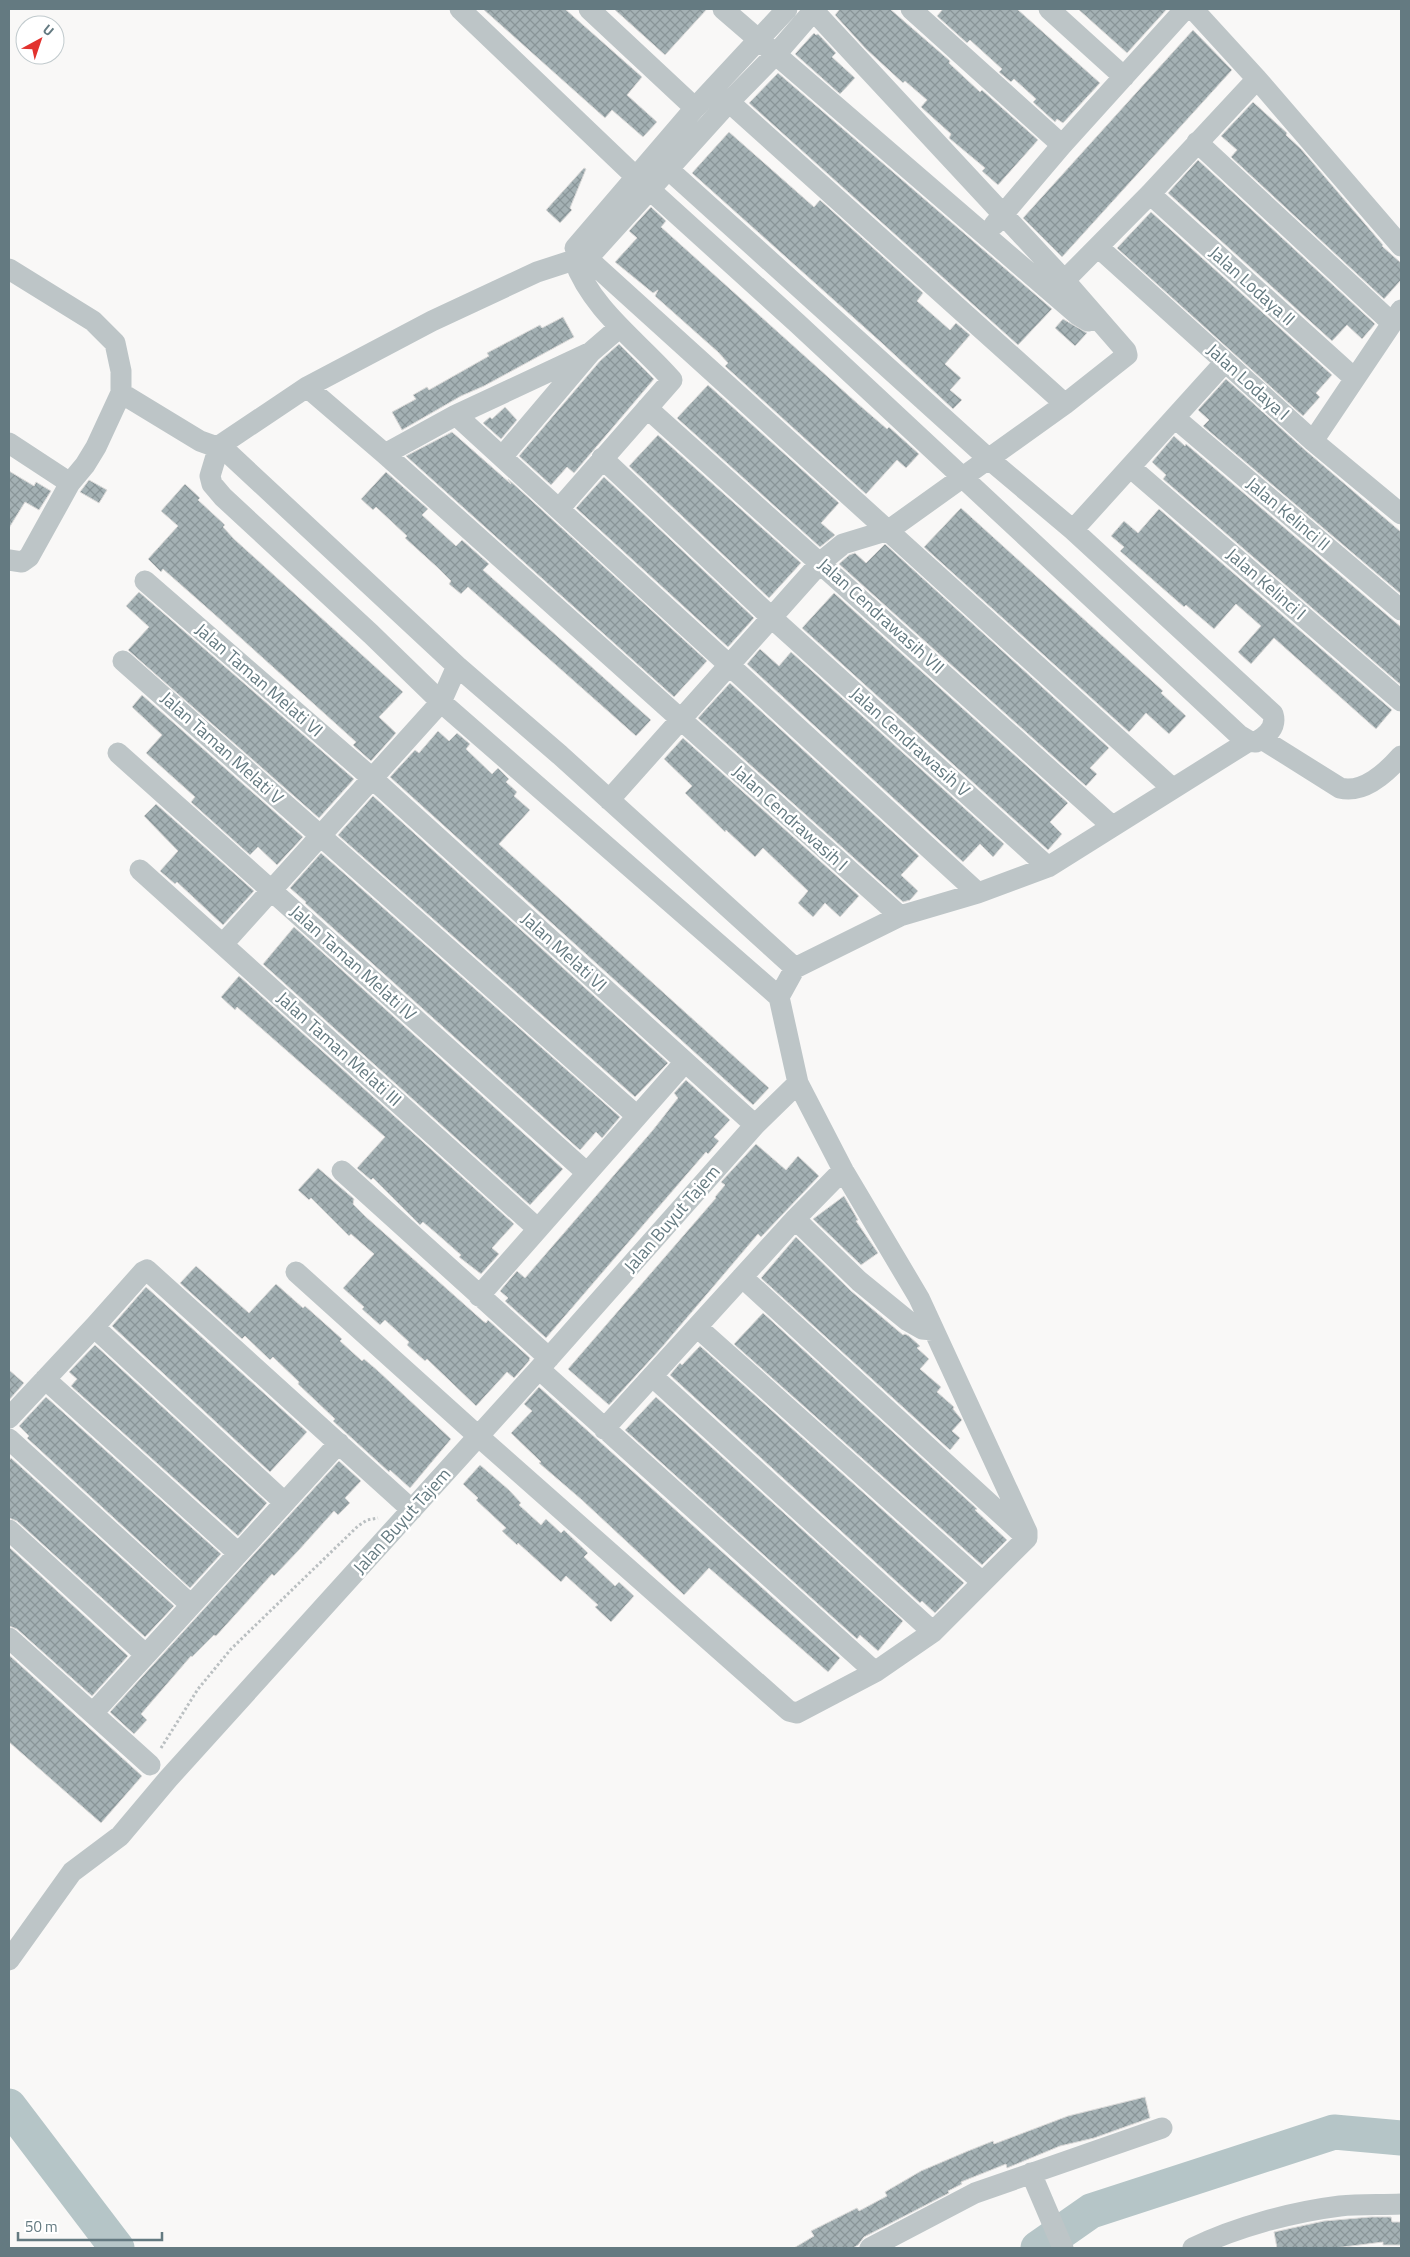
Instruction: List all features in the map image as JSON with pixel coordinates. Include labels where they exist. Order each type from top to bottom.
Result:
[{"type":"street","points":[[460,9],[644,183],[1239,735],[1256,740],[1346,789],[1361,788],[1390,769],[1401,756]]},
{"type":"street","points":[[589,9],[696,108]]},
{"type":"street","points":[[609,800],[728,664],[772,618],[821,562],[843,544],[888,530],[990,460],[1127,355],[1102,324],[1059,287],[986,235],[723,9]]},
{"type":"street","points":[[210,444],[307,387],[432,321],[537,272],[578,256],[644,183],[696,108],[788,9]]},
{"type":"street","points":[[644,183],[668,169],[776,54],[814,9],[1002,214],[1059,287]]},
{"type":"street","points":[[911,9],[1062,145]]},
{"type":"street","points":[[1049,9],[1124,77]]},
{"type":"street","points":[[986,235],[1062,145],[1184,9]]},
{"type":"street","points":[[1193,9],[1257,79],[1401,246]]},
{"type":"street","points":[[1059,287],[1150,194],[1257,79]]},
{"type":"street","points":[[729,102],[1065,404]]},
{"type":"street","points":[[1197,142],[1397,316],[1313,440]]},
{"type":"street","points":[[668,169],[990,460],[1073,530],[1273,714],[1273,726],[1256,740],[1172,788],[1048,867],[978,893],[900,916],[795,968],[779,997]]},
{"type":"street","name":"Jalan Lodaya II","points":[[1150,194],[1354,378]]},
{"type":"street","name":"Jalan Lodaya I","points":[[1098,247],[1313,440],[1401,514]]},
{"type":"street","points":[[559,509],[672,380],[620,327],[586,286],[578,256]]},
{"type":"street","points":[[578,256],[888,530],[1172,788]]},
{"type":"street","points":[[9,269],[93,321],[115,343],[121,371],[121,393],[86,464],[70,483],[29,557],[22,562],[9,560]]},
{"type":"street","points":[[797,323],[815,303]]},
{"type":"street","points":[[502,457],[591,352],[620,327]]},
{"type":"street","points":[[385,454],[456,415],[591,352]]},
{"type":"street","points":[[1073,530],[1226,362]]},
{"type":"street","name":"Jalan Cendrawasih I","points":[[307,387],[385,454],[679,720],[900,916]]},
{"type":"street","points":[[121,393],[210,444],[795,968]]},
{"type":"street","name":"Jalan Cendrawasih VII","points":[[648,408],[1112,826]]},
{"type":"street","points":[[456,415],[978,893]]},
{"type":"street","name":"Jalan Kelinci II","points":[[1175,418],[1401,610]]},
{"type":"street","points":[[9,443],[70,483]]},
{"type":"street","points":[[210,444],[210,476],[212,484],[223,497],[371,634],[441,702],[779,997],[798,1083],[843,1170],[919,1298],[1027,1530],[1027,1538],[933,1632],[875,1672],[797,1713],[789,1712],[296,1272]]},
{"type":"street","name":"Jalan Cendrawasih V","points":[[602,458],[772,618],[1048,867]]},
{"type":"street","name":"Jalan Kelinci I","points":[[1130,467],[1401,702]]},
{"type":"street","name":"Jalan Taman Melati VI","points":[[144,581],[373,778]]},
{"type":"street","name":"Jalan Taman Melati V","points":[[123,661],[637,1116]]},
{"type":"street","points":[[223,944],[441,702],[457,666]]},
{"type":"street","name":"Jalan Taman Melati IV","points":[[118,753],[587,1173]]},
{"type":"street","name":"Jalan Melati VI","points":[[373,778],[755,1124]]},
{"type":"street","name":"Jalan Taman Melati III","points":[[140,870],[538,1228]]},
{"type":"street","points":[[479,1296],[685,1062]]},
{"type":"street","name":"Jalan Buyut Tajem","points":[[9,1960],[72,1872],[120,1836],[168,1779],[544,1364],[755,1124],[798,1083]]},
{"type":"street","points":[[604,1429],[795,1219],[843,1170]]},
{"type":"street","points":[[342,1171],[479,1296],[604,1429],[875,1672]]},
{"type":"street","points":[[795,1219],[859,1281],[908,1322],[933,1330]]},
{"type":"street","points":[[9,1418],[94,1327],[142,1272],[148,1270],[339,1444],[407,1516]]},
{"type":"street","points":[[742,1278],[1027,1538]]},
{"type":"street","points":[[697,1326],[982,1582]]},
{"type":"street","points":[[94,1327],[284,1502]]},
{"type":"street","points":[[652,1376],[933,1632]]},
{"type":"street","points":[[45,1379],[238,1552]]},
{"type":"street","points":[[9,1439],[190,1606]]},
{"type":"street","points":[[93,1713],[238,1552],[339,1444]]},
{"type":"street","points":[[9,1530],[146,1654]]},
{"type":"street","points":[[9,1638],[150,1765]]},
{"type":"street","points":[[870,2248],[975,2193],[1034,2181],[1162,2128]]},
{"type":"street","points":[[1034,2181],[1063,2248]]},
{"type":"street","points":[[1193,2248],[1275,2219],[1340,2206],[1401,2204]]},
{"type":"path","points":[[150,1765],[198,1689],[231,1649],[367,1520],[407,1516]]},
{"type":"building","points":[[483,9],[565,9],[642,77],[627,95],[657,122],[643,137],[612,110],[605,118]]},
{"type":"building","points":[[614,9],[707,9],[665,55]]},
{"type":"building","points":[[840,9],[890,9],[950,61],[949,63],[980,92],[982,90],[1038,140],[998,185],[982,171],[985,168],[949,138],[951,134],[921,107],[927,100],[905,81],[903,83],[866,49],[835,15]]},
{"type":"building","points":[[943,9],[1017,9],[1100,83],[1063,123],[1057,119],[1055,122],[1033,102],[1036,99],[1014,79],[1011,82],[999,72],[1002,69],[970,40],[967,43],[937,16]]},
{"type":"building","points":[[1078,9],[1167,9],[1127,53]]},
{"type":"building","points":[[1193,30],[1232,70],[1062,257],[1023,218]]},
{"type":"building","points":[[814,33],[818,34],[836,53],[832,57],[855,78],[840,94],[795,54]]},
{"type":"building","points":[[778,73],[1052,309],[1018,345],[749,103]]},
{"type":"building","points":[[1253,102],[1287,133],[1286,135],[1301,149],[1382,246],[1401,263],[1401,280],[1384,299],[1231,157],[1237,150],[1221,136]]},
{"type":"building","points":[[729,132],[814,207],[820,200],[923,293],[917,301],[950,330],[956,323],[970,335],[945,364],[961,378],[950,390],[962,400],[953,409],[692,173]]},
{"type":"building","points":[[1198,160],[1375,324],[1362,339],[1347,325],[1332,341],[1168,193]]},
{"type":"building","points":[[584,168],[586,169],[570,208],[572,210],[560,223],[546,210]]},
{"type":"building","points":[[651,207],[666,221],[661,227],[858,404],[887,429],[889,427],[919,454],[906,468],[897,460],[866,494],[725,366],[728,363],[718,352],[655,296],[658,290],[653,293],[615,262],[637,238],[629,231]]},
{"type":"building","points":[[1151,212],[1332,375],[1316,393],[1320,397],[1303,416],[1117,248]]},
{"type":"building","points":[[563,317],[574,337],[484,386],[461,396],[402,430],[392,412],[416,399],[413,395],[427,387],[429,390],[489,356],[487,353],[540,325],[542,328]]},
{"type":"building","points":[[1063,319],[1087,333],[1075,346],[1055,328]]},
{"type":"building","points":[[619,344],[654,379],[574,473],[567,467],[551,485],[519,456],[600,361]]},
{"type":"building","points":[[1226,379],[1401,532],[1401,594],[1203,426],[1209,420],[1198,410]]},
{"type":"building","points":[[708,385],[839,503],[821,523],[835,535],[820,547],[677,418]]},
{"type":"building","points":[[505,407],[517,420],[501,439],[483,423],[490,417],[492,419]]},
{"type":"building","points":[[452,432],[511,484],[508,479],[707,661],[674,697],[406,456]]},
{"type":"building","points":[[658,435],[801,563],[769,598],[629,466]]},
{"type":"building","points":[[1174,436],[1185,446],[1186,444],[1401,627],[1401,685],[1163,479],[1166,475],[1152,462]]},
{"type":"building","points":[[9,471],[34,486],[36,482],[51,491],[39,510],[25,502],[9,528]]},
{"type":"building","points":[[386,472],[428,509],[422,515],[456,546],[462,540],[489,564],[483,570],[651,720],[636,736],[468,587],[461,594],[449,584],[451,581],[405,538],[407,536],[376,507],[373,510],[361,499]]},
{"type":"building","points":[[604,477],[754,618],[728,647],[576,508]]},
{"type":"building","points":[[89,480],[107,490],[99,503],[80,492]]},
{"type":"building","points":[[185,484],[200,498],[198,500],[225,525],[223,527],[234,539],[403,692],[379,717],[396,733],[371,761],[353,745],[356,742],[163,569],[161,572],[148,559],[178,526],[161,511]]},
{"type":"building","points":[[961,508],[1163,691],[1161,693],[1186,716],[1169,734],[1146,713],[1129,732],[924,547]]},
{"type":"building","points":[[1159,509],[1392,710],[1376,729],[1274,638],[1251,664],[1238,652],[1261,626],[1236,604],[1214,629],[1186,605],[1184,607],[1120,551],[1124,547],[1111,536],[1124,521],[1138,533]]},
{"type":"building","points":[[885,544],[1109,748],[1090,768],[1097,774],[1086,786],[839,564],[849,555],[855,553],[866,563]]},
{"type":"building","points":[[139,592],[354,779],[319,818],[128,650],[149,627],[126,606]]},
{"type":"building","points":[[834,593],[1068,803],[1050,822],[1062,834],[1048,850],[802,628]]},
{"type":"building","points":[[760,649],[779,666],[791,652],[1004,844],[993,857],[980,844],[963,862],[747,664]]},
{"type":"building","points":[[730,683],[919,856],[901,875],[918,891],[910,900],[903,902],[698,718]]},
{"type":"building","points":[[142,695],[303,837],[277,865],[258,847],[250,855],[191,802],[195,797],[146,753],[162,735],[132,707]]},
{"type":"building","points":[[438,731],[449,741],[457,733],[470,744],[466,749],[492,774],[498,768],[509,779],[506,782],[517,792],[514,796],[530,810],[499,844],[769,1088],[753,1105],[390,777],[415,750],[419,753]]},
{"type":"building","points":[[683,738],[859,896],[840,917],[825,903],[813,917],[798,903],[808,891],[763,848],[755,857],[726,830],[725,832],[685,793],[692,786],[664,759]]},
{"type":"building","points":[[373,796],[668,1063],[635,1097],[338,835]]},
{"type":"building","points":[[156,804],[254,891],[223,925],[177,882],[175,884],[160,871],[178,851],[144,816]]},
{"type":"building","points":[[321,853],[620,1117],[602,1138],[596,1132],[580,1150],[290,888]]},
{"type":"building","points":[[294,927],[563,1169],[530,1205],[263,964]]},
{"type":"building","points":[[239,976],[514,1224],[492,1248],[499,1254],[481,1274],[459,1257],[461,1255],[423,1222],[420,1225],[373,1178],[371,1180],[357,1168],[385,1137],[237,1007],[235,1010],[221,997]]},
{"type":"building","points":[[686,1080],[730,1120],[714,1137],[719,1141],[708,1154],[706,1152],[546,1338],[505,1301],[508,1298],[500,1291],[517,1271],[525,1278],[653,1130],[678,1098],[674,1093]]},
{"type":"building","points":[[756,1144],[786,1170],[798,1156],[819,1176],[761,1237],[758,1234],[662,1347],[609,1405],[568,1369],[716,1198],[725,1185],[721,1182]]},
{"type":"building","points":[[318,1168],[354,1199],[353,1204],[366,1217],[483,1321],[486,1323],[488,1320],[530,1358],[514,1378],[507,1372],[476,1406],[427,1359],[425,1361],[407,1345],[409,1342],[385,1320],[380,1325],[362,1309],[364,1307],[343,1288],[374,1254],[351,1234],[349,1236],[311,1198],[309,1200],[298,1190]]},
{"type":"building","points":[[844,1196],[858,1220],[856,1221],[878,1253],[861,1265],[813,1219]]},
{"type":"building","points":[[796,1237],[851,1291],[903,1335],[909,1336],[920,1346],[917,1348],[929,1359],[920,1369],[941,1387],[937,1392],[954,1407],[953,1409],[962,1420],[952,1431],[960,1438],[950,1450],[761,1278]]},
{"type":"building","points":[[196,1266],[249,1313],[276,1284],[303,1308],[305,1306],[342,1339],[340,1341],[362,1361],[364,1359],[377,1370],[451,1439],[410,1488],[390,1470],[389,1472],[333,1421],[335,1419],[273,1357],[270,1360],[245,1336],[242,1339],[180,1283]]},
{"type":"building","points":[[146,1287],[307,1432],[270,1472],[112,1326]]},
{"type":"building","points":[[763,1313],[977,1509],[975,1510],[1007,1540],[982,1565],[734,1344]]},
{"type":"building","points":[[95,1345],[267,1503],[238,1536],[71,1386],[77,1379],[69,1372]]},
{"type":"building","points":[[700,1346],[964,1583],[935,1613],[922,1601],[920,1603],[670,1375],[680,1363],[682,1365]]},
{"type":"building","points":[[9,1370],[24,1383],[9,1400]]},
{"type":"building","points":[[539,1387],[840,1658],[828,1672],[709,1568],[684,1595],[582,1500],[539,1463],[541,1462],[511,1433],[532,1411],[524,1404]]},
{"type":"building","points":[[46,1397],[221,1554],[190,1588],[27,1438],[29,1436],[19,1426]]},
{"type":"building","points":[[656,1397],[903,1621],[878,1651],[860,1635],[857,1639],[625,1430]]},
{"type":"building","points":[[11,1458],[174,1606],[145,1637],[17,1521],[9,1518],[9,1461]]},
{"type":"building","points":[[339,1461],[361,1481],[345,1498],[350,1503],[338,1515],[334,1511],[274,1576],[272,1574],[216,1636],[214,1635],[191,1656],[141,1714],[147,1720],[134,1734],[110,1712]]},
{"type":"building","points":[[480,1465],[509,1490],[521,1503],[519,1505],[541,1525],[546,1519],[561,1533],[564,1530],[588,1553],[584,1557],[615,1586],[619,1582],[634,1596],[611,1622],[595,1607],[598,1605],[566,1576],[561,1582],[518,1543],[517,1545],[502,1531],[506,1528],[476,1500],[478,1498],[463,1484]]},
{"type":"building","points":[[9,1547],[128,1656],[92,1696],[17,1629],[9,1626]]},
{"type":"building","points":[[9,1655],[142,1776],[101,1823],[9,1742]]},
{"type":"building","points":[[1145,2097],[1150,2118],[1094,2138],[1060,2146],[1007,2168],[1006,2164],[961,2182],[962,2184],[948,2191],[949,2193],[864,2237],[853,2248],[794,2248],[814,2236],[811,2231],[857,2208],[859,2211],[887,2196],[885,2192],[921,2171],[993,2141],[994,2144],[1068,2116]]},
{"type":"building","points":[[1391,2217],[1392,2222],[1401,2222],[1401,2245],[1383,2245],[1383,2242],[1335,2248],[1277,2248],[1274,2232],[1324,2221]]},
{"type":"waterway","points":[[9,2106],[117,2248]]},
{"type":"waterway","points":[[1038,2248],[1091,2211],[1334,2132],[1401,2138]]}]
